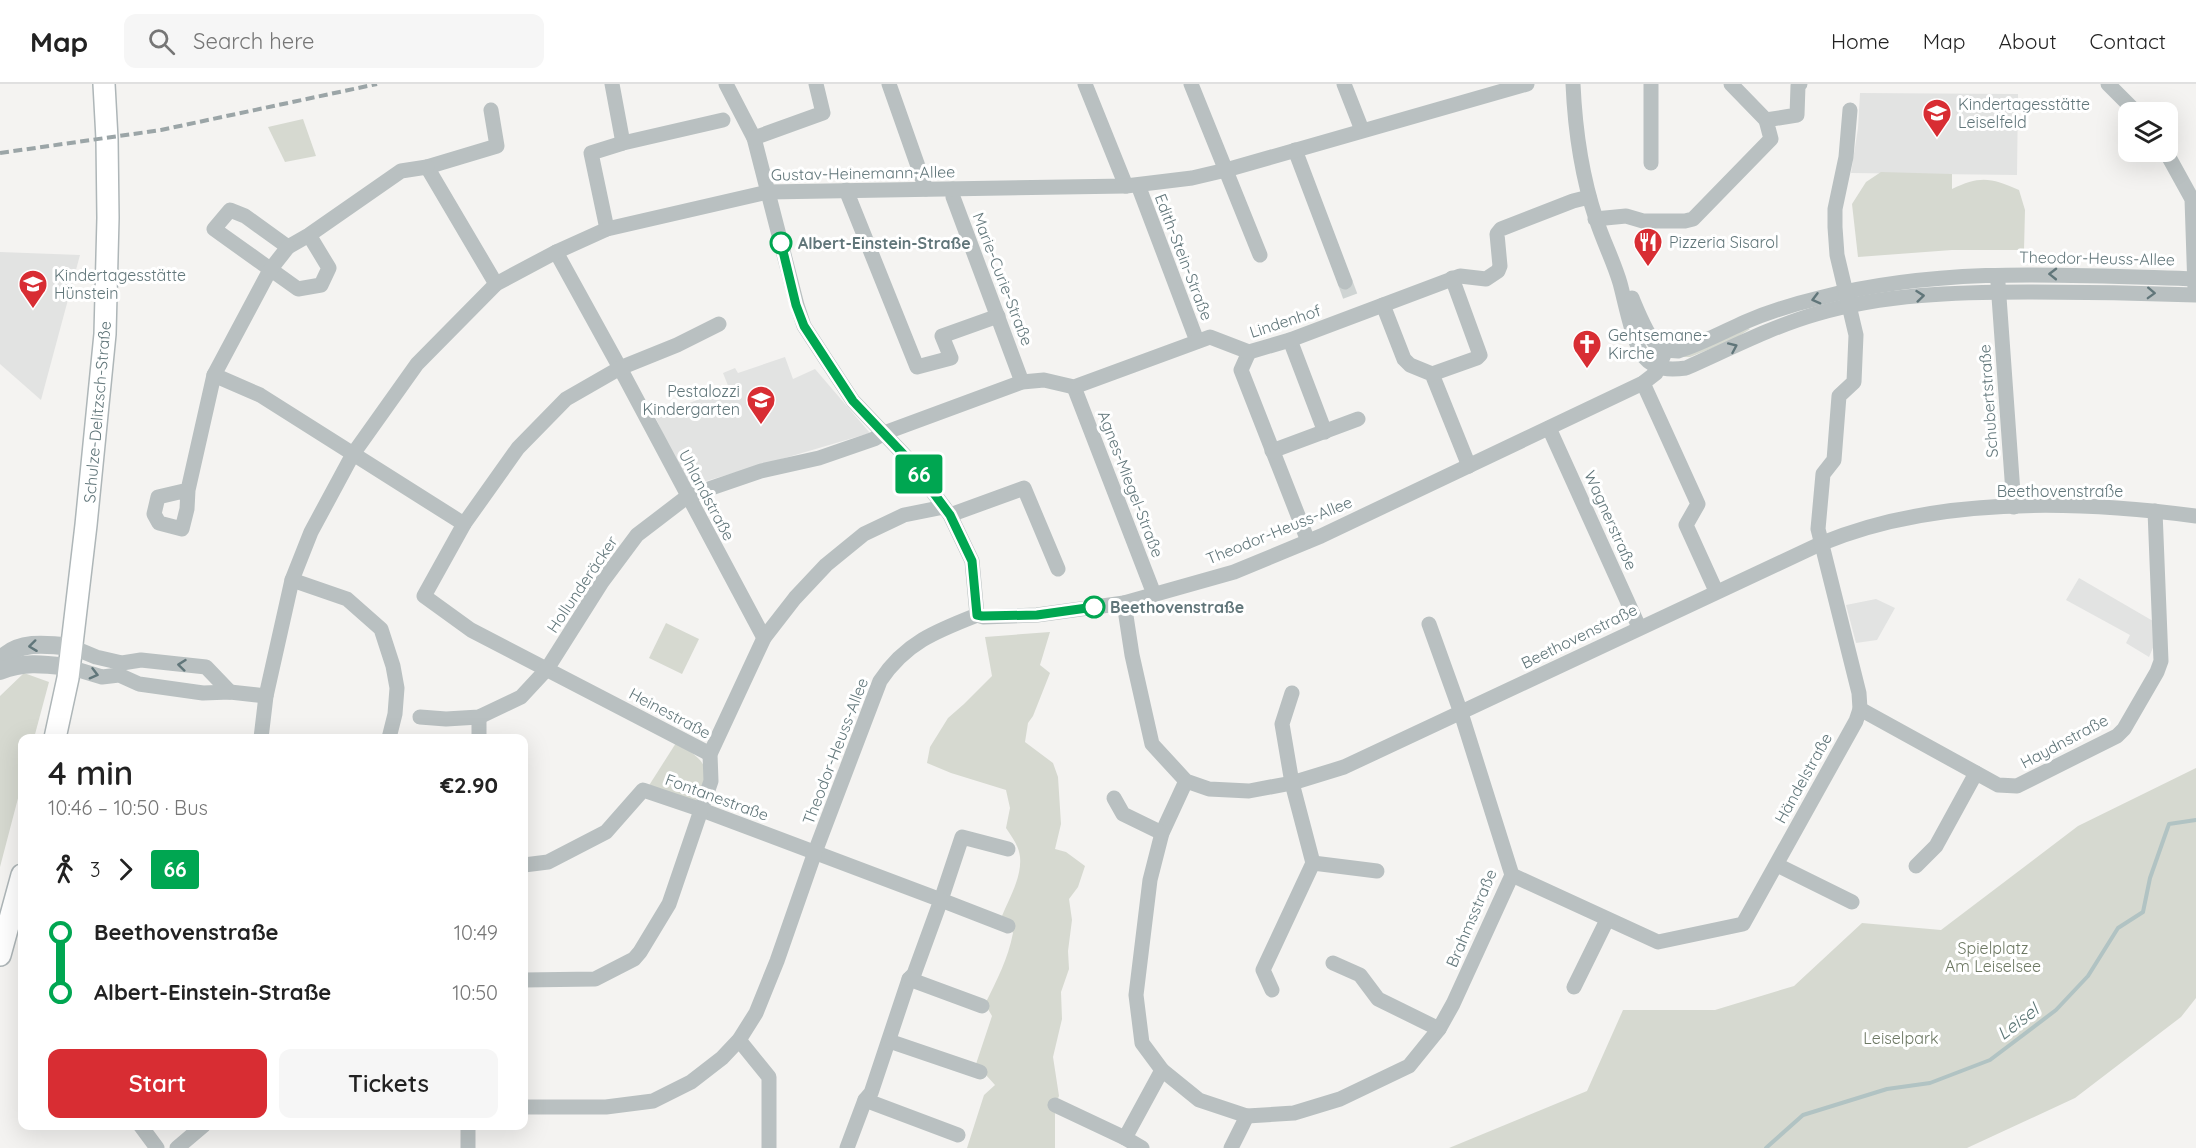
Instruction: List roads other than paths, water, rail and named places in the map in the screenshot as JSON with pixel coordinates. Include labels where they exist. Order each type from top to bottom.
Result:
[{"type":"main road","name":"Schulze-Delitzsch-Straße","points":[[56,734],[70,657],[105,334],[108,218],[104,84]]},
{"type":"main road","points":[[0,955],[18,890]]},
{"type":"street","points":[[612,84],[623,143]]},
{"type":"street","points":[[726,84],[754,138],[796,305],[804,326],[853,401],[909,460],[947,511],[972,561],[977,615]]},
{"type":"street","points":[[754,138],[823,113],[816,84]]},
{"type":"street","points":[[889,84],[926,189]]},
{"type":"street","name":"Edith-Stein-Straße","points":[[1085,84],[1132,186],[1197,341]]},
{"type":"street","points":[[1191,84],[1260,255]]},
{"type":"street","points":[[1344,84],[1362,130]]},
{"type":"street","name":"Gustav-Heinemann-Allee","points":[[266,696],[292,580],[311,532],[353,454],[417,364],[496,284],[556,252],[607,229],[768,192],[1132,186],[1192,178],[1362,130],[1501,87],[1527,84]]},
{"type":"street","points":[[1573,84],[1578,133],[1595,219],[1620,284],[1639,350],[1649,362],[1658,368]]},
{"type":"street","points":[[1651,84],[1651,163]]},
{"type":"street","points":[[1595,219],[1626,216],[1643,221],[1693,219],[1771,139],[1764,118],[1731,84]]},
{"type":"street","points":[[1764,118],[1797,115],[1800,84]]},
{"type":"street","points":[[2108,84],[2126,102]]},
{"type":"street","points":[[189,490],[214,375],[270,270],[288,247],[401,171],[497,146],[491,110]]},
{"type":"street","points":[[1850,110],[1846,157],[1835,209],[1837,255],[1856,335],[1854,382],[1839,396],[1834,460],[1823,474],[1818,529],[1859,693],[1860,709]]},
{"type":"street","points":[[607,229],[591,153],[623,143],[723,120]]},
{"type":"street","points":[[1294,150],[1345,282]]},
{"type":"street","points":[[2172,162],[2194,198],[2195,279]]},
{"type":"street","points":[[427,166],[496,284]]},
{"type":"street","name":"Marie-Curie-Straße","points":[[953,189],[953,197],[1022,382]]},
{"type":"street","points":[[846,190],[917,367],[951,358],[942,336],[998,316]]},
{"type":"street","name":"Lindenhof","points":[[1074,387],[1210,337],[1249,352],[1290,340],[1355,308],[1383,305],[1452,278],[1465,275],[1481,279],[1491,276],[1498,271],[1500,266],[1498,231],[1573,201],[1589,197]]},
{"type":"street","points":[[288,247],[245,216],[230,210],[214,229],[298,289],[321,285],[329,268],[309,235]]},
{"type":"street","name":"Uhlandstraße","points":[[556,252],[764,638]]},
{"type":"street","name":"Theodor-Heuss-Allee","points":[[1998,274],[1998,292]]},
{"type":"street","name":"Theodor-Heuss-Allee","points":[[528,1107],[606,1107],[653,1101],[691,1082],[722,1058],[739,1040],[756,1013],[777,961],[815,852],[880,681],[892,662],[921,639],[977,615],[993,617],[1037,615],[1124,603],[1234,572],[1308,541],[1651,379],[1666,350],[1683,349],[1778,310],[1847,299],[1918,279],[1998,274],[2195,279],[2195,295],[1998,292],[1847,299],[1686,368],[1675,370],[1658,368]]},
{"type":"street","points":[[1383,305],[1404,359],[1410,365],[1432,374],[1477,358],[1480,355],[1452,278]]},
{"type":"street","points":[[1620,284],[1630,293],[1655,343],[1666,350]]},
{"type":"street","name":"Schubertstraße","points":[[1998,292],[2014,507]]},
{"type":"street","points":[[620,368],[677,345],[719,324]]},
{"type":"street","points":[[1290,340],[1325,432]]},
{"type":"street","points":[[1249,352],[1241,370],[1308,541]]},
{"type":"street","name":"Heinestraße","points":[[528,980],[595,979],[634,959],[640,952],[669,904],[711,781],[710,754],[471,630],[424,596],[464,524],[518,448],[566,399],[620,368]]},
{"type":"street","points":[[1432,374],[1469,466]]},
{"type":"street","points":[[214,375],[260,395],[464,524]]},
{"type":"street","points":[[884,433],[1022,382],[1044,380],[1074,387]]},
{"type":"street","points":[[1643,383],[1698,504],[1686,525],[1716,591]]},
{"type":"street","name":"Agnes-Miegel-Straße","points":[[1074,387],[1154,594]]},
{"type":"street","points":[[1272,451],[1358,419]]},
{"type":"street","name":"Wagnerstraße","points":[[1549,428],[1639,627]]},
{"type":"street","name":"Hollunderäcker","points":[[420,717],[446,719],[479,717],[520,697],[547,669],[602,582],[638,535],[688,496],[761,471],[819,458],[874,439],[884,433]]},
{"type":"street","points":[[710,754],[764,638],[795,598],[826,565],[864,534],[904,515],[947,511],[1024,488],[1058,569]]},
{"type":"street","name":"Beethovenstraße","points":[[1186,781],[1209,789],[1249,791],[1292,783],[1344,767],[1820,544],[1844,534],[1908,516],[1952,510],[2051,506],[2156,511],[2196,516]]},
{"type":"street","name":"Haydnstraße","points":[[1860,709],[1998,785],[2017,786],[2117,736],[2124,729],[2161,661],[2156,511]]},
{"type":"street","points":[[292,580],[347,599],[381,629],[393,666],[397,688],[395,714],[390,734]]},
{"type":"street","points":[[1124,603],[1132,655],[1152,744],[1186,781]]},
{"type":"street","name":"Brahmsstraße","points":[[1186,781],[1162,833],[1150,880],[1136,995],[1142,1044],[1162,1070],[1199,1100],[1247,1116],[1294,1113],[1340,1099],[1409,1066],[1439,1029],[1453,1004],[1512,874],[1461,713],[1429,624]]},
{"type":"street","points":[[0,661],[7,652],[30,645],[50,644],[70,657]]},
{"type":"street","points":[[0,671],[14,665],[39,664],[70,657],[96,657],[121,669],[139,684],[203,693],[230,692],[266,696],[261,734]]},
{"type":"street","points":[[121,669],[141,660],[206,667],[230,692]]},
{"type":"street","points":[[1272,990],[1263,970],[1313,863],[1292,783],[1282,724],[1292,693]]},
{"type":"street","name":"Händelstraße","points":[[1512,874],[1658,942],[1743,924],[1856,722],[1860,709]]},
{"type":"street","points":[[479,717],[479,734]]},
{"type":"street","points":[[1916,866],[1936,846],[1976,773]]},
{"type":"street","name":"Fontanestraße","points":[[528,864],[548,862],[606,832],[643,790],[815,852],[1008,926]]},
{"type":"street","points":[[1114,798],[1123,814],[1162,833]]},
{"type":"street","points":[[847,1148],[864,1100],[871,1093],[909,979],[914,974],[962,837],[1008,849]]},
{"type":"street","points":[[1313,863],[1377,871]]},
{"type":"street","points":[[1777,865],[1852,902]]},
{"type":"street","points":[[1574,987],[1607,920]]},
{"type":"street","points":[[1333,963],[1360,975],[1378,999],[1439,1029]]},
{"type":"street","points":[[909,979],[982,1006]]},
{"type":"street","points":[[739,1040],[769,1077],[769,1148]]},
{"type":"street","points":[[889,1041],[980,1072]]},
{"type":"street","points":[[1125,1137],[1162,1070]]},
{"type":"street","points":[[864,1100],[958,1135]]},
{"type":"street","points":[[1055,1105],[1125,1137],[1142,1148]]},
{"type":"street","points":[[1231,1148],[1247,1116]]},
{"type":"street","points":[[144,1130],[157,1148]]},
{"type":"street","points":[[177,1148],[198,1130]]},
{"type":"street","points":[[468,1130],[468,1148]]},
{"type":"waterway","name":"Leisel","points":[[1766,1148],[1803,1115],[1887,1089],[1930,1083],[1990,1060],[2056,1010],[2088,976],[2118,928],[2143,912],[2150,878],[2169,824],[2196,820]]},
{"type":"tunnel","points":[[1345,282],[1352,301]]},
{"type":"railway","points":[[0,153],[161,130],[377,84]]},
{"type":"place","name":"Kindertagesstätte Leiselfeld","points":[[1937,138]]},
{"type":"place","name":"Albert-Einstein-Straße","points":[[781,243]]},
{"type":"place","name":"Pizzeria Sisarol","points":[[1648,268]]},
{"type":"place","name":"Kindertagesstätte Hünstein","points":[[33,310]]},
{"type":"place","name":"Gehtsemane- Kirche","points":[[1587,370]]},
{"type":"place","name":"Pestalozzi Kindergarten","points":[[761,426]]},
{"type":"place","name":"Beethovenstraße","points":[[1094,607]]},
{"type":"park label","name":"Spielplatz Am Leiselsee","points":[[1993,957]]},
{"type":"park label","name":"Leiselpark","points":[[1901,1038]]}]
